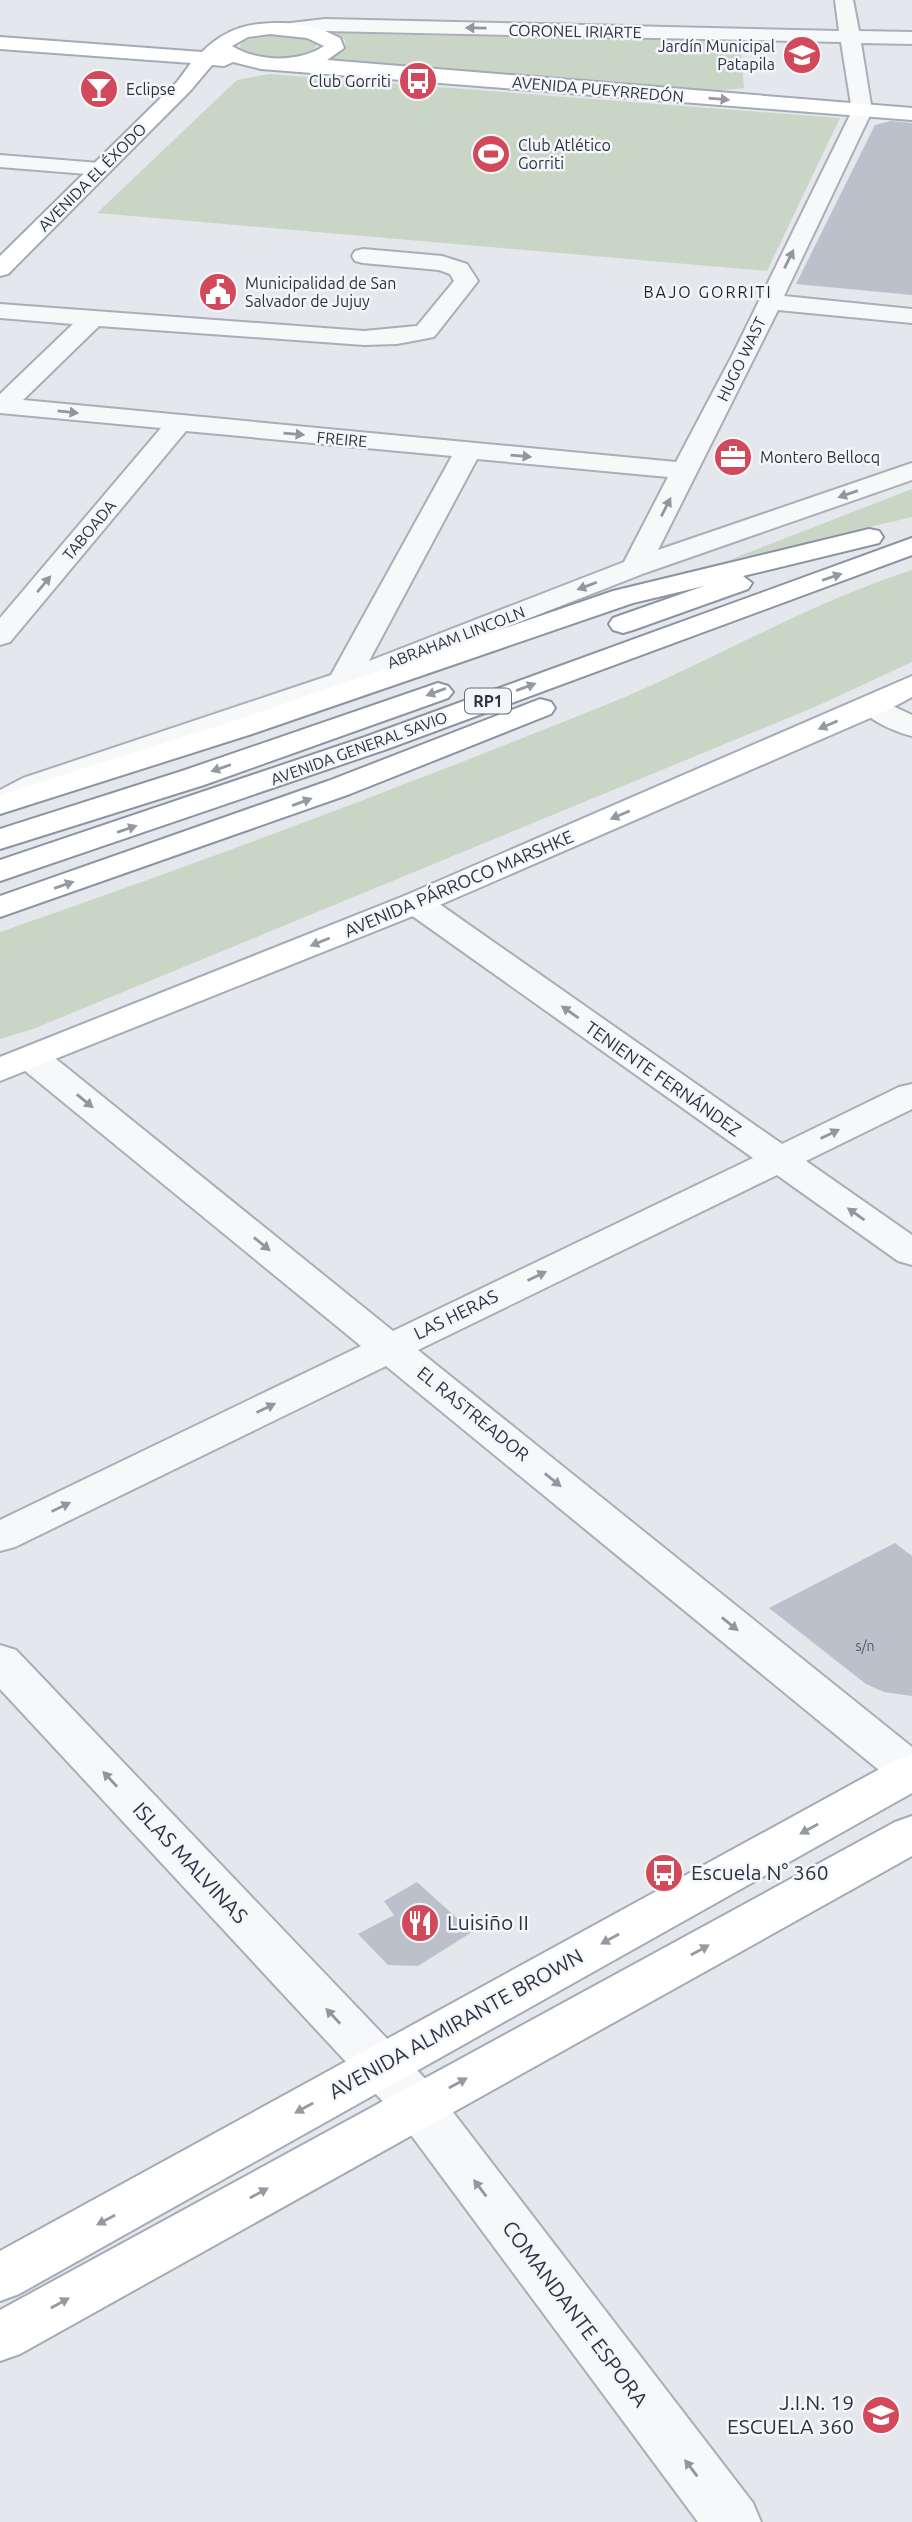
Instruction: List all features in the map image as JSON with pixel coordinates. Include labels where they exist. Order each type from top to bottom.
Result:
[{"type":"main road","name":"AVENIDA EL ÉXODO","points":[[0,269],[184,86],[189,76],[263,9]]},
{"type":"main road","points":[[0,35],[222,46],[280,29],[314,32],[333,42],[334,48],[318,58],[285,63],[256,62],[227,53],[222,46]]},
{"type":"main road","points":[[0,43],[222,46]]},
{"type":"main road","name":"AVENIDA EL ÉXODO","points":[[184,86],[220,71],[256,62]]},
{"type":"main road","name":"AVENIDA PUEYRREDÓN","points":[[285,63],[912,114]]},
{"type":"main road","name":"AVENIDA GENERAL SAVIO","points":[[0,839],[352,723],[682,602],[912,524]]},
{"type":"main road","points":[[0,804],[241,728],[623,597],[869,537]]},
{"type":"main road","name":"AVENIDA GENERAL SAVIO","points":[[0,871],[376,743],[912,546]]},
{"type":"main road","points":[[0,907],[254,820],[454,745],[798,589]]},
{"type":"main road","name":"AVENIDA PÁRROCO MARSHKE","points":[[16,1064],[416,903],[873,705],[912,685]]},
{"type":"main road","name":"AVENIDA ALMIRANTE BROWN","points":[[0,2278],[912,1772]]},
{"type":"main road","points":[[0,2337],[418,2105],[908,1841],[855,1804]]},
{"type":"street","points":[[844,0],[862,111]]},
{"type":"street","points":[[606,31],[607,10]]},
{"type":"street","name":"CORONEL IRIARTE","points":[[280,29],[325,25],[912,38]]},
{"type":"street","name":"HUGO WAST","points":[[635,568],[862,111]]},
{"type":"street","points":[[0,161],[99,169]]},
{"type":"street","points":[[0,312],[364,338],[397,337],[425,332],[466,281],[459,269],[442,263],[363,256]]},
{"type":"street","points":[[768,302],[912,316]]},
{"type":"street","points":[[1,405],[93,318]]},
{"type":"street","name":"FREIRE","points":[[1,405],[684,471]]},
{"type":"street","name":"TABOADA","points":[[0,636],[178,424]]},
{"type":"street","points":[[343,681],[468,451]]},
{"type":"street","name":"ABRAHAM LINCOLN","points":[[0,804],[34,785],[343,681],[635,568],[912,471]]},
{"type":"street","points":[[873,705],[912,727]]},
{"type":"street","points":[[0,778],[34,785]]},
{"type":"street","name":"TENIENTE FERNÁNDEZ","points":[[416,903],[777,1160],[912,1252]]},
{"type":"street","name":"EL RASTREADOR","points":[[16,1064],[390,1347],[912,1772]]},
{"type":"street","name":"LAS HERAS","points":[[0,1537],[912,1095]]},
{"type":"street","name":"ISLAS MALVINAS","points":[[0,1661],[418,2105]]},
{"type":"street","name":"COMANDANTE ESPORA","points":[[418,2105],[732,2522]]},
{"type":"green space","points":[[334,33],[740,42],[744,88],[714,91],[320,62],[346,50],[345,40]]},
{"type":"green space","points":[[273,35],[308,38],[318,44],[304,54],[280,57],[256,55],[239,49],[242,41]]},
{"type":"green space","name":"Club Atlético Gorriti","points":[[269,74],[840,118],[767,271],[97,213],[237,80]]},
{"type":"green space","points":[[912,489],[912,517],[729,560]]},
{"type":"green space","points":[[912,570],[912,662],[817,706],[33,1029],[0,1039],[0,932],[229,850],[533,734],[646,688],[834,599]]},
{"type":"building","points":[[891,121],[912,123],[912,295],[796,284],[875,125]]},
{"type":"building","points":[[895,1543],[912,1556],[912,1696],[884,1692],[866,1684],[769,1608]]},
{"type":"building","name":"Luisiño II","points":[[417,1882],[472,1932],[418,1966],[388,1965],[358,1934],[394,1915],[384,1901]]},
{"type":"place","name":"Jardín Municipal Patapila","points":[[802,55]]},
{"type":"place","name":"Club Gorriti","points":[[418,81]]},
{"type":"place","name":"Eclipse","points":[[99,89]]},
{"type":"place","name":"Club Atlético Gorriti","points":[[491,154]]},
{"type":"place","name":"Municipalidad de San Salvador de Jujuy","points":[[218,292]]},
{"type":"place","name":"Montero Bellocq","points":[[733,457]]},
{"type":"place","name":"Escuela N° 360","points":[[664,1873]]},
{"type":"place","name":"Luisiño II","points":[[420,1923]]},
{"type":"place","name":"J.I.N. 19 ESCUELA 360","points":[[881,2415]]},
{"type":"district","name":"BAJO GORRITI","points":[[708,292]]}]
